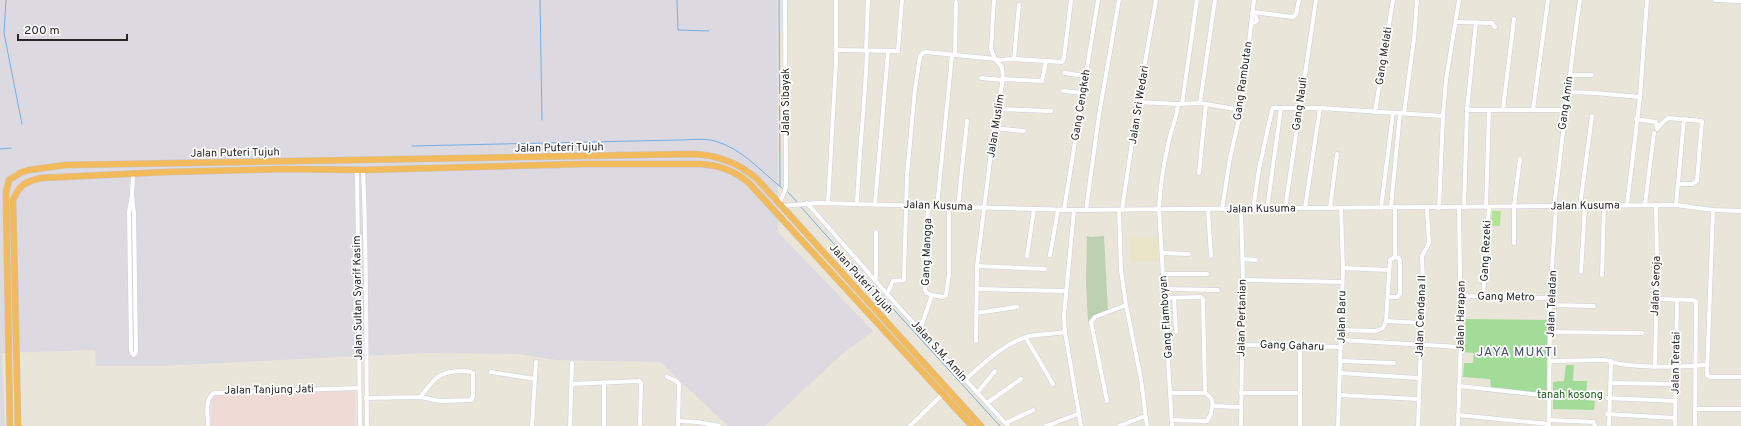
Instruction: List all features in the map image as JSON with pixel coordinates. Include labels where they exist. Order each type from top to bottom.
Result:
[{"type":"highway","name":"Jalan Puteri Tujuh","points":[[15,195],[25,182],[41,178],[132,173],[294,169],[360,170],[596,160],[693,154],[716,157],[743,168],[757,179],[981,426]]},
{"type":"highway","name":"Jalan Puteri Tujuh","points":[[6,193],[9,180],[22,172],[65,165],[596,160],[708,164],[726,169],[743,178],[972,426]]},
{"type":"highway","points":[[294,162],[294,169]]},
{"type":"highway","points":[[10,426],[6,193],[15,195],[13,200],[13,232],[18,426]]},
{"type":"street","name":"Jalan Sibayak","points":[[780,204],[786,187],[785,0]]},
{"type":"street","points":[[828,203],[836,50],[836,0]]},
{"type":"street","points":[[857,204],[858,165],[865,104],[868,0]]},
{"type":"street","points":[[836,50],[888,52],[899,50],[902,0]]},
{"type":"street","name":"Jalan Muslim","points":[[976,341],[977,266],[994,128],[1003,79],[1002,67],[990,48],[994,0]]},
{"type":"street","points":[[887,294],[893,281],[904,280],[907,175],[918,67],[921,54],[926,52],[996,59],[1060,62],[1064,60],[1071,0]]},
{"type":"street","name":"Gang Cengkeh","points":[[1064,210],[1098,0]]},
{"type":"street","points":[[1086,210],[1099,115],[1119,0]]},
{"type":"street","name":"Jalan Sri Wedari","points":[[1147,426],[1140,372],[1126,305],[1121,270],[1121,210],[1156,0]]},
{"type":"street","name":"Gang Flamboyan","points":[[1172,426],[1172,393],[1159,209],[1160,191],[1169,140],[1180,104],[1197,0]]},
{"type":"street","points":[[1200,103],[1215,0]]},
{"type":"street","name":"Gang Rambutan","points":[[1222,209],[1230,158],[1241,110],[1254,0]]},
{"type":"street","points":[[1253,13],[1294,17],[1299,0]]},
{"type":"street","name":"Gang Nauli","points":[[1285,209],[1316,0]]},
{"type":"street","name":"Gang Melati","points":[[1375,112],[1393,0]]},
{"type":"street","points":[[1395,257],[1393,207],[1402,113],[1414,39],[1417,0]]},
{"type":"street","points":[[1439,208],[1443,116],[1454,26],[1456,22],[1459,0]]},
{"type":"street","points":[[1532,110],[1548,0]]},
{"type":"street","name":"Gang Amin","points":[[1555,207],[1565,110],[1580,0]]},
{"type":"street","points":[[1627,205],[1636,119],[1640,97],[1647,0]]},
{"type":"street","points":[[1715,0],[1741,1]]},
{"type":"street","points":[[936,207],[954,55],[956,2]]},
{"type":"street","points":[[1014,59],[1019,5]]},
{"type":"street","points":[[1503,109],[1514,19]]},
{"type":"street","points":[[1456,22],[1492,23],[1496,27]]},
{"type":"street","name":"Jalan Harapan","points":[[1458,426],[1462,207],[1467,110],[1476,22]]},
{"type":"street","points":[[875,204],[888,52]]},
{"type":"street","points":[[981,78],[1042,81],[1046,61]]},
{"type":"street","points":[[1064,73],[1086,76]]},
{"type":"street","points":[[1571,74],[1592,74]]},
{"type":"street","points":[[1063,91],[1083,93]]},
{"type":"street","points":[[1568,92],[1640,97]]},
{"type":"street","points":[[1138,102],[1180,104],[1200,103],[1241,110]]},
{"type":"street","points":[[1199,173],[1206,104]]},
{"type":"street","points":[[997,108],[1050,111]]},
{"type":"street","points":[[1253,210],[1259,169],[1273,108],[1320,108],[1443,116]]},
{"type":"street","points":[[1267,209],[1281,108]]},
{"type":"street","points":[[1305,208],[1320,108]]},
{"type":"street","points":[[1467,110],[1565,110]]},
{"type":"street","name":"Gang Rezeki","points":[[1483,296],[1489,110]]},
{"type":"street","points":[[1381,208],[1393,113]]},
{"type":"street","points":[[1581,272],[1583,206],[1592,116]]},
{"type":"street","points":[[1636,119],[1656,122],[1657,129],[1668,118],[1701,120],[1702,127],[1696,183],[1678,184]]},
{"type":"street","points":[[1676,205],[1684,119]]},
{"type":"street","points":[[958,207],[967,121]]},
{"type":"street","points":[[994,128],[1024,130]]},
{"type":"street","points":[[1646,205],[1654,133]]},
{"type":"street","points":[[1330,208],[1337,154]]},
{"type":"street","points":[[1514,243],[1514,206],[1520,159]]},
{"type":"street","name":"Jalan Sultan Syarif Kasim","points":[[360,170],[358,280],[360,426]]},
{"type":"street","name":"Jalan Sultan Syarif Kasim","points":[[360,170],[365,228],[364,280],[367,426]]},
{"type":"street","points":[[132,173],[136,352],[134,355],[132,354],[131,350],[129,206],[132,196]]},
{"type":"street","name":"Jalan S.M. Amin","points":[[808,203],[887,294],[1007,425]]},
{"type":"street","name":"Jalan Kusuma","points":[[780,204],[875,204],[1058,210],[1253,210],[1305,208],[1676,205],[1713,210],[1741,211]]},
{"type":"street","points":[[787,212],[796,204]]},
{"type":"street","name":"Jalan Seroja","points":[[1654,367],[1656,205]]},
{"type":"street","name":"Gang Mangga","points":[[928,206],[925,290],[927,293],[932,295]]},
{"type":"street","points":[[1602,275],[1604,206]]},
{"type":"street","points":[[920,330],[932,295],[945,297],[948,289],[949,207]]},
{"type":"street","name":"Jalan Teladan","points":[[1549,423],[1550,298],[1555,207]]},
{"type":"street","name":"Jalan Baru","points":[[1338,426],[1343,268],[1341,208]]},
{"type":"street","name":"Jalan Cendana II","points":[[1418,426],[1422,256],[1429,243],[1427,208]]},
{"type":"street","points":[[1027,256],[1034,209]]},
{"type":"street","points":[[1050,255],[1058,210]]},
{"type":"street","points":[[1074,210],[1065,291],[1064,316],[1065,332],[1081,426]]},
{"type":"street","points":[[1208,210],[1211,256]]},
{"type":"street","name":"Jalan Pertanian","points":[[1241,210],[1243,259],[1241,426]]},
{"type":"street","points":[[1713,210],[1706,375],[1708,377],[1741,377]]},
{"type":"street","points":[[876,232],[876,281]]},
{"type":"street","points":[[1162,253],[1189,254]]},
{"type":"street","points":[[1341,330],[1376,331],[1383,328],[1386,321],[1390,260],[1395,257]]},
{"type":"street","points":[[1388,297],[1398,297],[1400,294],[1400,261],[1395,257]]},
{"type":"street","points":[[1243,259],[1256,260]]},
{"type":"street","points":[[977,266],[1045,269]]},
{"type":"street","points":[[1343,268],[1389,270]]},
{"type":"street","points":[[130,269],[135,269]]},
{"type":"street","points":[[1163,274],[1207,274]]},
{"type":"street","points":[[358,280],[364,280]]},
{"type":"street","points":[[1243,280],[1342,282]]},
{"type":"street","points":[[977,289],[1065,291]]},
{"type":"street","points":[[1164,289],[1218,290]]},
{"type":"street","name":"Gang Metro","points":[[1461,296],[1550,298]]},
{"type":"street","points":[[1165,298],[1201,297],[1203,299],[1206,393],[1211,398],[1213,405],[1211,414],[1207,421],[1172,420]]},
{"type":"street","points":[[1174,298],[1176,332]]},
{"type":"street","points":[[1656,299],[1693,300],[1696,302],[1695,426]]},
{"type":"street","name":"Jalan Teratai","points":[[1674,426],[1677,300]]},
{"type":"street","points":[[1107,401],[1091,322],[1095,317],[1126,305]]},
{"type":"street","points":[[1550,306],[1594,306]]},
{"type":"street","points":[[976,313],[1017,308]]},
{"type":"street","points":[[1386,321],[1421,323]]},
{"type":"street","points":[[965,380],[1007,346],[1026,338],[1065,332]]},
{"type":"street","points":[[1550,332],[1642,333]]},
{"type":"street","points":[[1026,338],[1053,384]]},
{"type":"street","points":[[1341,340],[1460,347]]},
{"type":"street","name":"Gang Gaharu","points":[[1242,345],[1341,347]]},
{"type":"street","points":[[1300,345],[1300,426]]},
{"type":"street","points":[[1341,361],[1394,363]]},
{"type":"street","points":[[1550,361],[1611,361],[1619,364],[1654,367],[1707,365]]},
{"type":"street","points":[[1608,426],[1608,396],[1611,382],[1611,361]]},
{"type":"street","points":[[532,426],[536,362]]},
{"type":"street","points":[[570,426],[572,363]]},
{"type":"street","points":[[366,398],[420,397],[440,401],[472,400],[473,373],[465,371],[447,371],[437,377],[420,397]]},
{"type":"street","points":[[977,393],[995,371]]},
{"type":"street","points":[[491,372],[535,379]]},
{"type":"street","points":[[1340,373],[1418,378]]},
{"type":"street","points":[[667,377],[675,380],[679,384],[678,424],[698,422],[719,426]]},
{"type":"street","points":[[987,403],[1021,380]]},
{"type":"street","points":[[572,384],[640,381],[640,426]]},
{"type":"street","points":[[604,382],[604,426]]},
{"type":"street","points":[[1611,382],[1675,384]]},
{"type":"street","points":[[1459,386],[1550,396]]},
{"type":"street","name":"Jalan Tanjung Jati","points":[[208,426],[208,400],[214,392],[359,388]]},
{"type":"street","points":[[1172,393],[1206,393]]},
{"type":"street","points":[[1241,393],[1300,393]]},
{"type":"street","points":[[910,426],[943,394]]},
{"type":"street","points":[[1339,396],[1418,399]]},
{"type":"street","points":[[1608,396],[1675,401]]},
{"type":"street","points":[[1213,405],[1241,407]]},
{"type":"street","points":[[1696,409],[1741,410]]},
{"type":"street","points":[[1007,425],[1033,410]]},
{"type":"street","points":[[1046,426],[1078,414]]},
{"type":"street","points":[[1608,414],[1675,418]]},
{"type":"street","points":[[1458,415],[1549,423],[1593,422],[1595,426]]},
{"type":"street","points":[[1119,426],[1145,416]]},
{"type":"shaded area","points":[[0,0],[777,0],[778,232],[873,331],[841,355],[765,426],[728,426],[660,362],[556,360],[518,354],[426,353],[159,366],[96,366],[95,350],[2,353],[5,426],[0,426]]},
{"type":"shaded area","points":[[1129,237],[1159,237],[1160,261],[1130,262]]},
{"type":"shaded area","points":[[351,389],[355,392],[355,426],[211,426],[212,398],[218,394]]},
{"type":"green space","points":[[1492,211],[1501,211],[1500,226],[1491,226]]},
{"type":"green space","points":[[1087,236],[1104,236],[1108,312],[1088,322],[1086,283]]},
{"type":"green space","name":"tanah kosong","points":[[1465,319],[1549,320],[1548,395],[1491,388],[1490,379],[1463,377],[1464,363],[1473,363],[1474,353],[1464,352]]},
{"type":"green space","name":"tanah kosong","points":[[1566,365],[1574,365],[1573,381],[1587,381],[1586,400],[1595,401],[1594,410],[1553,409],[1553,382],[1564,381]]},
{"type":"waterway","points":[[6,0],[4,33],[22,124]]},
{"type":"waterway","points":[[540,0],[542,120]]},
{"type":"waterway","points":[[677,0],[678,30],[709,31]]},
{"type":"waterway","points":[[779,0],[780,186]]},
{"type":"waterway","points":[[412,146],[696,139],[711,140],[734,149],[743,155],[782,188]]},
{"type":"waterway","points":[[0,149],[11,148]]},
{"type":"waterway","points":[[788,192],[798,203]]},
{"type":"waterway","points":[[800,206],[1000,426]]},
{"type":"district","name":"JAYA MUKTI","points":[[1517,353]]}]
